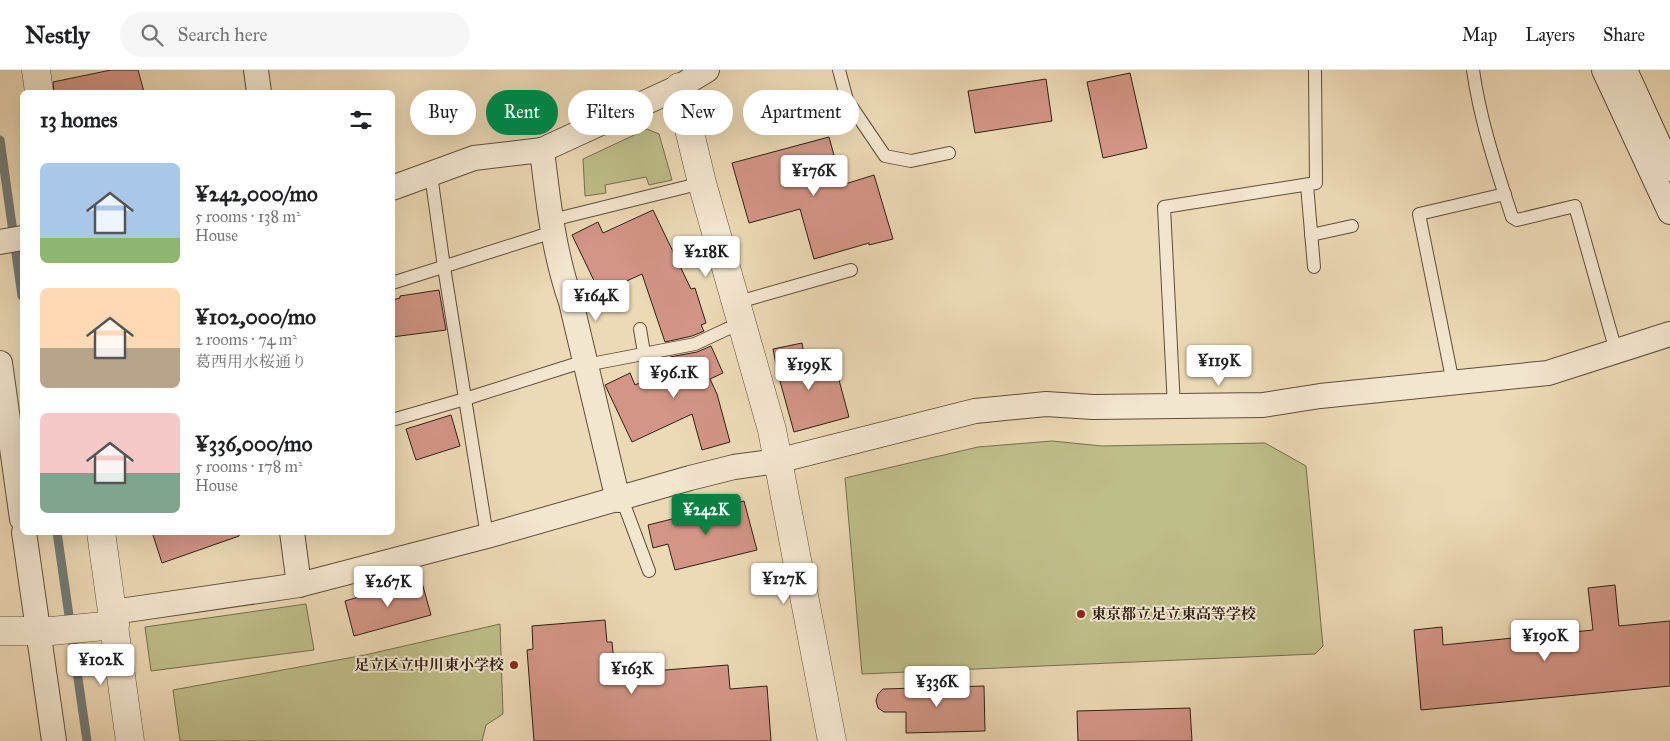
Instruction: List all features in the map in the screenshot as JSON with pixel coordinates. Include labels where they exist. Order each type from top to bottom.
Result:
[{"type":"street","points":[[36,70],[39,90]]},
{"type":"street","points":[[256,70],[259,90]]},
{"type":"street","points":[[395,187],[474,158],[542,150],[677,78],[707,70]]},
{"type":"street","points":[[1604,70],[1670,212]]},
{"type":"street","points":[[1625,70],[1670,169]]},
{"type":"street","points":[[677,78],[702,183],[772,430],[832,741]]},
{"type":"street","points":[[542,150],[552,226],[561,272],[571,302],[620,499]]},
{"type":"street","points":[[0,242],[20,238]]},
{"type":"street","points":[[0,631],[45,631],[299,585],[487,536],[734,467],[777,461],[976,411],[1046,404],[1094,407],[1263,405],[1320,396],[1548,374],[1670,334]]},
{"type":"street","points":[[0,363],[20,505]]},
{"type":"street","points":[[25,535],[45,631],[54,741]]},
{"type":"street","points":[[101,535],[107,621],[130,741]]},
{"type":"street","points":[[292,535],[299,585]]},
{"type":"lane","points":[[839,70],[847,100],[885,156],[911,161],[949,153]]},
{"type":"lane","points":[[1174,407],[1164,207],[1316,183],[1314,70]]},
{"type":"lane","points":[[1473,70],[1477,96],[1489,145],[1512,217],[1517,220],[1575,206],[1616,351]]},
{"type":"lane","points":[[431,175],[487,536]]},
{"type":"lane","points":[[395,282],[444,267],[552,226],[702,183]]},
{"type":"lane","points":[[1307,185],[1314,268]]},
{"type":"lane","points":[[1453,383],[1419,214],[1505,194]]},
{"type":"lane","points":[[1311,235],[1352,226]]},
{"type":"lane","points":[[395,419],[586,363],[695,344],[727,330],[738,314],[851,270]]},
{"type":"lane","points":[[640,330],[644,353]]},
{"type":"lane","points":[[620,499],[649,572]]},
{"type":"green space","points":[[653,132],[659,134],[672,180],[649,185],[646,177],[605,185],[606,193],[585,196],[583,159],[634,135],[653,135]]},
{"type":"green space","name":"東京都立足立東高等学校","points":[[1052,441],[1102,446],[1265,443],[1306,466],[1323,646],[1315,654],[862,674],[845,478],[978,447]]},
{"type":"green space","points":[[306,604],[314,650],[151,671],[145,627]]},
{"type":"green space","points":[[500,624],[503,714],[486,725],[482,741],[180,741],[173,690],[365,655]]},
{"type":"building","points":[[111,70],[138,70],[143,90],[54,90],[53,82]]},
{"type":"building","points":[[1130,73],[1147,148],[1103,158],[1087,82]]},
{"type":"building","points":[[1046,79],[1052,121],[975,133],[968,91]]},
{"type":"building","points":[[829,137],[842,185],[874,175],[893,239],[869,245],[869,243],[814,259],[800,209],[749,223],[732,163]]},
{"type":"building","points":[[653,210],[691,289],[695,288],[706,323],[701,325],[704,331],[692,336],[665,342],[642,274],[600,293],[572,235],[598,222],[603,233]]},
{"type":"building","points":[[439,290],[446,330],[395,337],[395,299],[400,298],[400,296]]},
{"type":"building","points":[[802,343],[808,377],[836,369],[849,417],[794,432],[773,349]]},
{"type":"building","points":[[711,346],[723,373],[710,379],[717,394],[730,442],[702,450],[692,414],[632,442],[605,385],[630,373],[635,385],[673,367],[670,357],[697,352]]},
{"type":"building","points":[[451,415],[460,446],[416,460],[406,429]]},
{"type":"building","points":[[744,501],[757,550],[675,570],[668,544],[653,548],[648,525]]},
{"type":"building","points":[[153,535],[239,535],[239,536],[162,563]]},
{"type":"building","points":[[421,579],[431,615],[354,636],[345,601]]},
{"type":"building","points":[[1615,585],[1619,626],[1670,621],[1670,686],[1421,710],[1414,630],[1442,627],[1443,645],[1593,630],[1588,588]]},
{"type":"building","points":[[605,620],[607,642],[612,642],[615,674],[728,665],[730,689],[767,686],[771,741],[534,741],[527,650],[533,649],[532,626]]},
{"type":"building","points":[[984,686],[985,731],[906,733],[906,712],[884,712],[878,708],[876,701],[878,694],[883,689]]},
{"type":"building","points":[[1190,708],[1192,741],[1078,741],[1077,711]]},
{"type":"waterway","points":[[0,140],[20,282]]},
{"type":"waterway","points":[[57,535],[87,741]]},
{"type":"place","name":"東京都立足立東高等学校","points":[[1081,614]]},
{"type":"place","name":"足立区立中川東小学校","points":[[514,665]]}]
